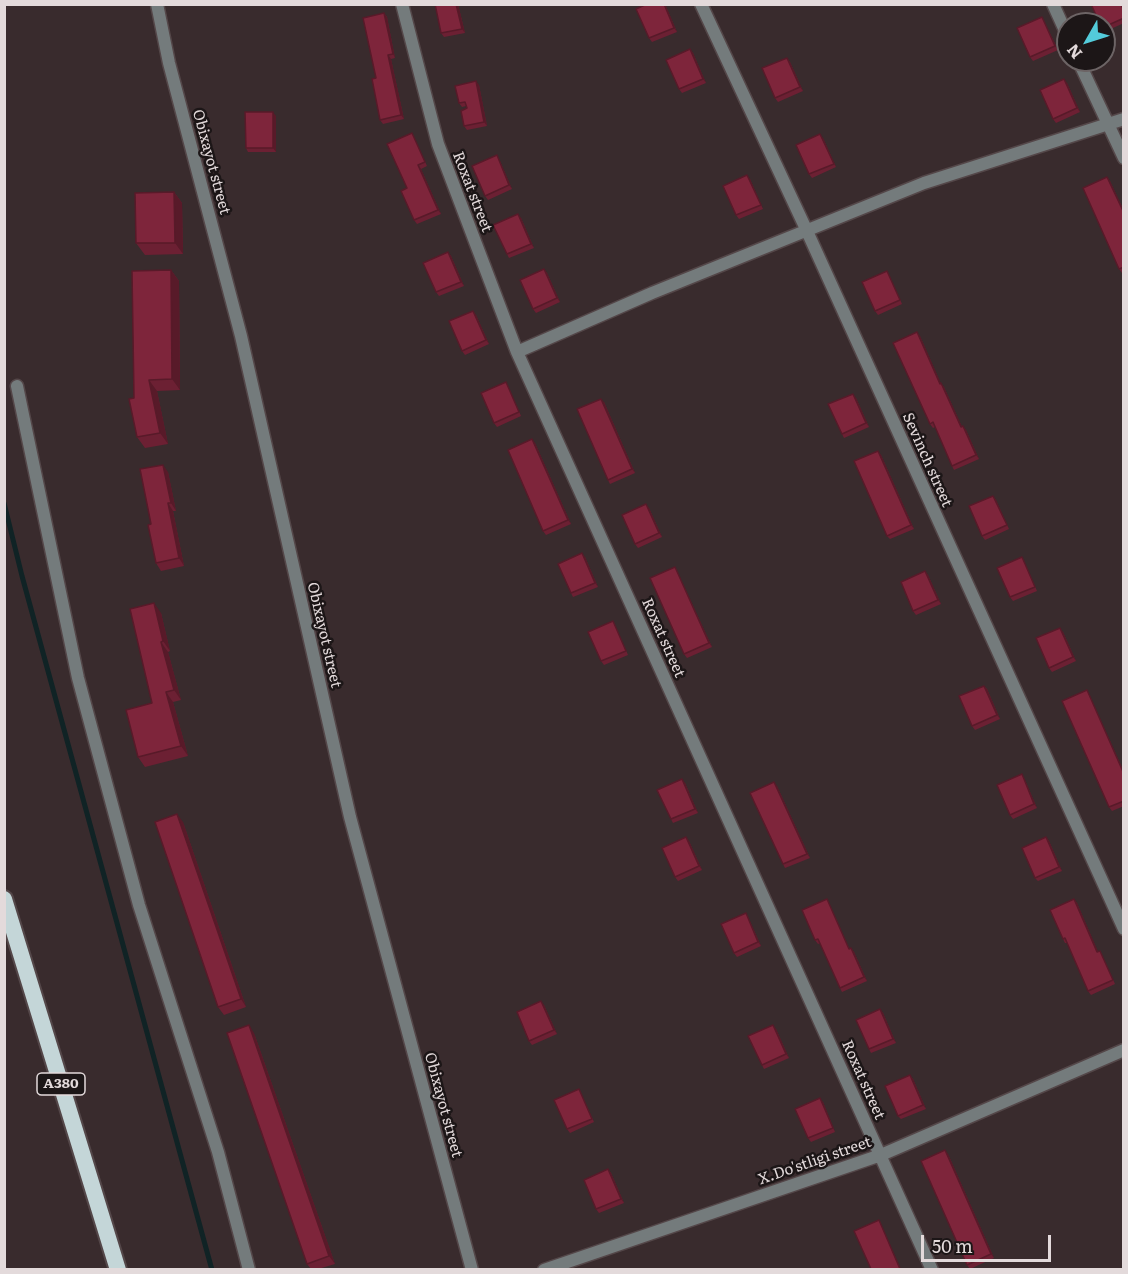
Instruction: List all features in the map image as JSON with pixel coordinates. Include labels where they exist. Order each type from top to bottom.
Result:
[{"type":"highway","name":"A380","points":[[4,899],[118,1269]]},
{"type":"street","name":"Obixayot street","points":[[157,4],[169,63],[241,336],[350,817],[472,1269]]},
{"type":"street","name":"Roxat street","points":[[402,4],[438,144],[517,352],[932,1269]]},
{"type":"street","name":"Sevinch street","points":[[701,4],[806,229],[1124,928]]},
{"type":"street","points":[[1084,72],[1124,158]]},
{"type":"street","points":[[517,352],[806,229],[924,183],[1124,119]]},
{"type":"street","points":[[17,386],[78,678],[95,744],[139,905],[218,1152],[249,1269]]},
{"type":"street","name":"X.Do'stligi street","points":[[544,1269],[881,1155],[1124,1050]]},
{"type":"street","points":[[579,1257],[585,1269]]},
{"type":"building","points":[[435,4],[456,4],[462,29],[441,33]]},
{"type":"building","points":[[647,4],[664,4],[674,28],[649,38],[636,9]]},
{"type":"building","points":[[1091,4],[1121,4],[1124,18],[1116,22],[1116,12],[1095,12]]},
{"type":"building","points":[[384,13],[393,54],[388,55],[401,115],[380,120],[372,79],[376,78],[363,18]]},
{"type":"building","points":[[1042,17],[1055,46],[1030,57],[1017,28]]},
{"type":"building","points":[[690,49],[703,79],[679,89],[666,60]]},
{"type":"building","points":[[787,58],[800,87],[775,98],[762,68]]},
{"type":"building","points":[[1064,79],[1077,108],[1053,119],[1040,90]]},
{"type":"building","points":[[476,81],[484,122],[464,126],[461,111],[467,108],[465,102],[459,103],[455,86]]},
{"type":"building","points":[[245,112],[273,112],[273,148],[246,148]]},
{"type":"building","points":[[412,133],[425,162],[418,165],[438,210],[414,220],[401,191],[407,188],[387,144]]},
{"type":"building","points":[[820,134],[834,164],[809,174],[796,145]]},
{"type":"building","points":[[497,155],[509,185],[485,196],[472,166]]},
{"type":"building","points":[[747,175],[761,205],[736,215],[723,186]]},
{"type":"building","points":[[1107,177],[1124,213],[1124,267],[1119,269],[1083,188]]},
{"type":"building","points":[[174,192],[175,243],[136,243],[135,193]]},
{"type":"building","points":[[518,214],[531,244],[507,254],[493,225]]},
{"type":"building","points":[[448,252],[461,282],[436,292],[423,263]]},
{"type":"building","points":[[544,269],[557,298],[533,309],[520,280]]},
{"type":"building","points":[[171,270],[172,379],[149,380],[160,433],[137,437],[129,399],[134,398],[132,271]]},
{"type":"building","points":[[887,271],[900,300],[875,311],[862,282]]},
{"type":"building","points":[[473,311],[486,340],[462,351],[449,321]]},
{"type":"building","points":[[917,332],[976,455],[952,466],[933,422],[930,424],[893,343]]},
{"type":"building","points":[[506,382],[519,412],[494,423],[481,393]]},
{"type":"building","points":[[853,394],[866,423],[842,434],[828,404]]},
{"type":"building","points":[[601,399],[632,469],[608,480],[577,409]]},
{"type":"building","points":[[532,439],[568,520],[543,531],[508,450]]},
{"type":"building","points":[[878,451],[911,525],[887,536],[854,461]]},
{"type":"building","points":[[163,465],[179,558],[156,563],[140,469]]},
{"type":"building","points":[[993,496],[1007,525],[982,536],[969,506]]},
{"type":"building","points":[[646,504],[659,533],[635,544],[622,515]]},
{"type":"building","points":[[582,553],[595,583],[571,593],[558,564]]},
{"type":"building","points":[[1022,557],[1035,587],[1010,597],[997,568]]},
{"type":"building","points":[[675,567],[709,643],[684,654],[650,578]]},
{"type":"building","points":[[925,571],[938,600],[913,611],[901,582]]},
{"type":"building","points":[[154,603],[163,641],[161,642],[174,690],[166,692],[181,746],[138,757],[126,710],[152,703],[130,609]]},
{"type":"building","points":[[613,621],[626,651],[601,661],[588,632]]},
{"type":"building","points":[[1060,628],[1073,657],[1049,668],[1036,638]]},
{"type":"building","points":[[984,686],[997,715],[972,726],[959,696]]},
{"type":"building","points":[[1087,690],[1124,774],[1124,801],[1109,807],[1062,701]]},
{"type":"building","points":[[1022,774],[1034,804],[1010,815],[997,785]]},
{"type":"building","points":[[682,779],[695,809],[671,819],[657,790]]},
{"type":"building","points":[[774,782],[807,854],[783,864],[750,793]]},
{"type":"building","points":[[177,814],[241,999],[218,1007],[155,822]]},
{"type":"building","points":[[686,837],[699,866],[675,877],[662,848]]},
{"type":"building","points":[[1046,837],[1059,867],[1035,878],[1022,848]]},
{"type":"building","points":[[827,899],[864,977],[840,988],[802,910]]},
{"type":"building","points":[[1074,899],[1097,952],[1100,951],[1113,980],[1088,991],[1050,910]]},
{"type":"building","points":[[746,913],[758,942],[734,953],[721,924]]},
{"type":"building","points":[[541,1001],[554,1030],[529,1041],[517,1012]]},
{"type":"building","points":[[880,1009],[893,1039],[869,1049],[856,1020]]},
{"type":"building","points":[[249,1025],[329,1256],[307,1264],[227,1033]]},
{"type":"building","points":[[773,1025],[786,1054],[762,1065],[748,1036]]},
{"type":"building","points":[[910,1075],[923,1105],[898,1116],[885,1086]]},
{"type":"building","points":[[579,1089],[592,1119],[567,1129],[554,1100]]},
{"type":"building","points":[[820,1098],[833,1128],[808,1138],[795,1109]]},
{"type":"building","points":[[945,1150],[991,1254],[967,1265],[921,1161]]},
{"type":"building","points":[[608,1169],[621,1199],[596,1209],[584,1180]]},
{"type":"building","points":[[879,1220],[900,1269],[871,1269],[854,1231]]},
{"type":"waterway","points":[[4,503],[212,1270]]}]
